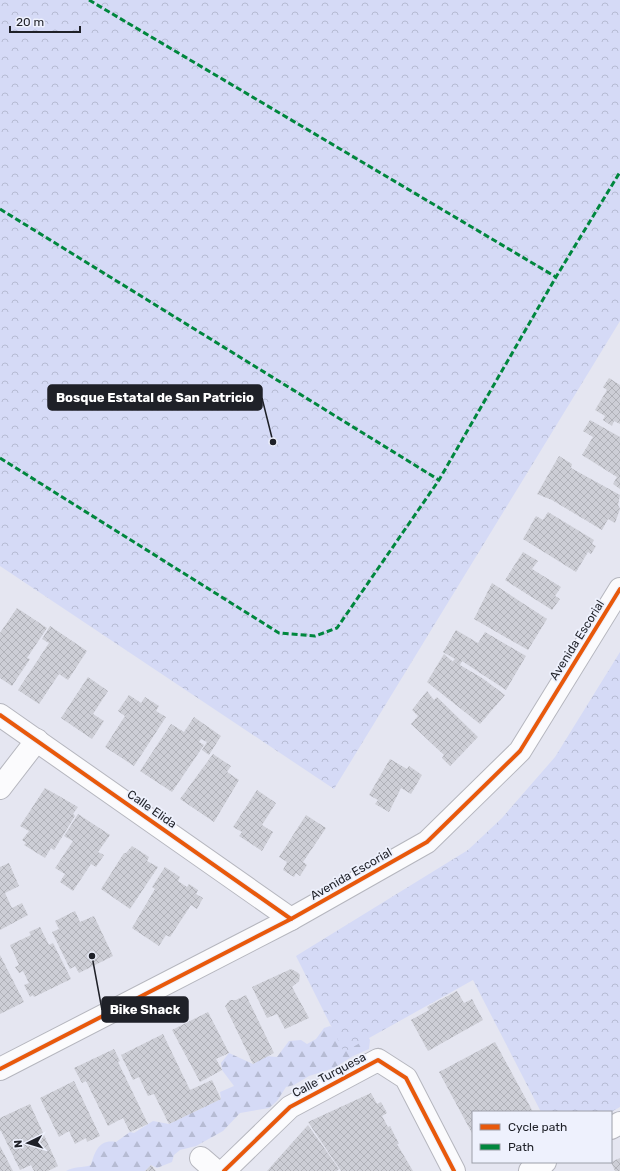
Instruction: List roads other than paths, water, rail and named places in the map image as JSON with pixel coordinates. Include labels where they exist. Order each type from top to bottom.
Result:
[{"type":"street","name":"Avenida Escorial","points":[[0,1069],[291,919],[427,842],[520,751],[620,589]]},
{"type":"street","name":"Calle Elida","points":[[0,715],[291,919]]},
{"type":"street","points":[[0,788],[37,740]]},
{"type":"street","name":"Calle Turquesa","points":[[224,1171],[290,1107],[378,1060],[406,1078],[454,1171]]},
{"type":"street","points":[[530,1171],[543,1163]]},
{"type":"place","name":"Bosque Estatal de San Patricio","points":[[273,442]]},
{"type":"place","name":"Bike Shack","points":[[92,956]]}]
